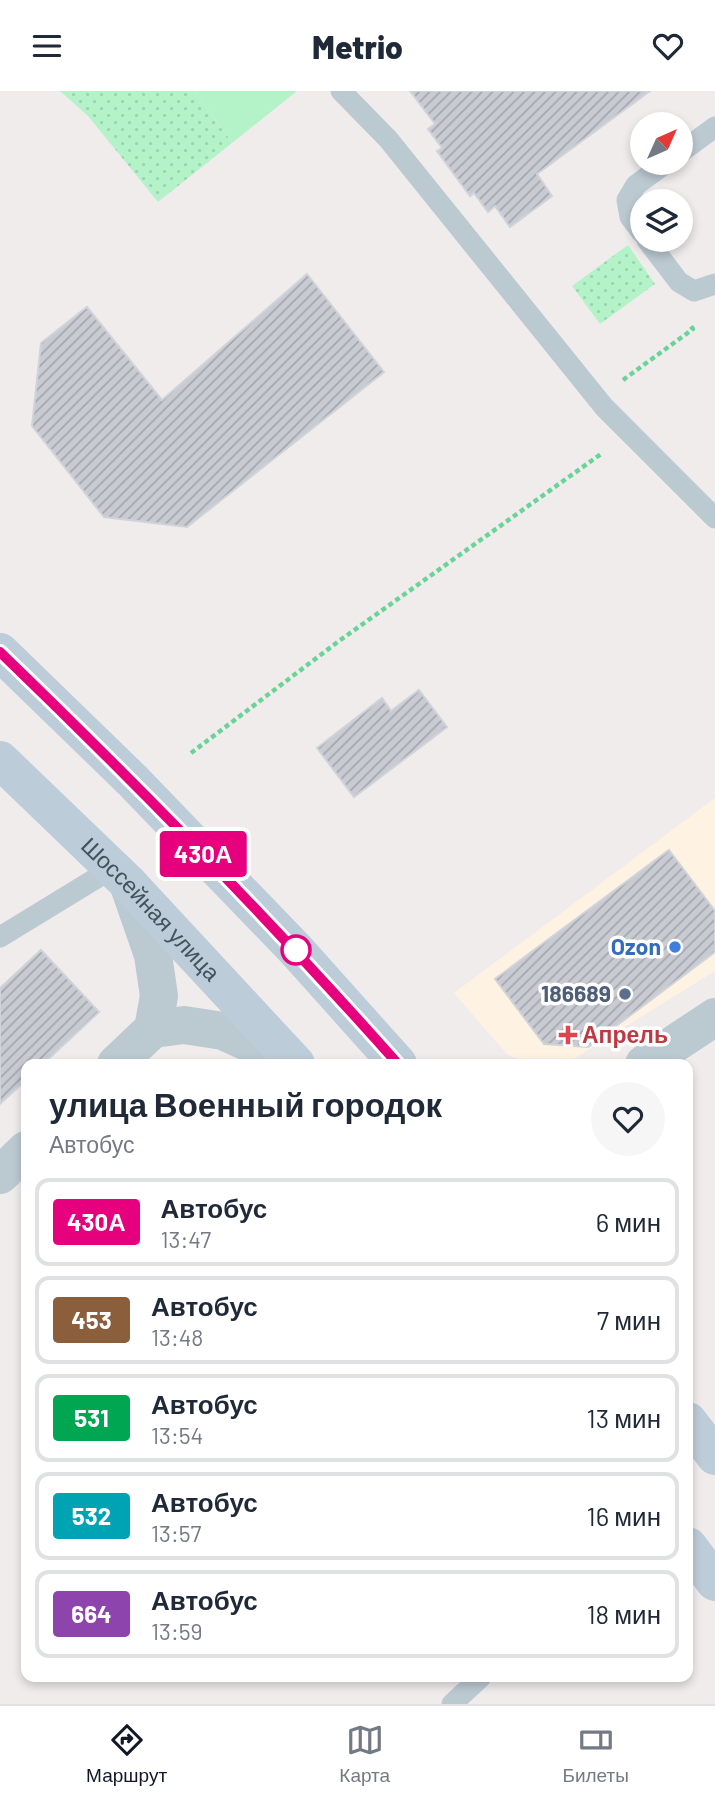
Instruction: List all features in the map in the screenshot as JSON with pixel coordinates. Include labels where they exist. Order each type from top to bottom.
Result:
[{"type":"main road","points":[[0,652],[132,780],[296,950],[394,1059]]},
{"type":"main road","name":"Шоссейная улица","points":[[0,760],[121,876],[290,1059]]},
{"type":"main road","points":[[693,1427],[715,1456]]},
{"type":"main road","points":[[693,1553],[715,1582]]},
{"type":"street","points":[[121,876],[153,955],[159,996],[153,1029]]},
{"type":"street","points":[[651,1059],[715,1017]]},
{"type":"street","points":[[121,1059],[153,1029],[184,1025],[223,1031],[284,1059]]},
{"type":"street","points":[[0,1175],[21,1155]]},
{"type":"lane","points":[[341,91],[388,139],[597,399],[715,518]]},
{"type":"lane","points":[[693,143],[715,127]]},
{"type":"lane","points":[[634,189],[650,175]]},
{"type":"lane","points":[[630,195],[627,200],[630,213]]},
{"type":"lane","points":[[656,252],[678,282],[694,291],[715,284]]},
{"type":"lane","points":[[0,937],[121,876]]},
{"type":"lane","points":[[693,1585],[715,1598]]},
{"type":"lane","points":[[452,1704],[476,1682]]},
{"type":"path","points":[[639,369],[671,345]]},
{"type":"path","points":[[191,753],[339,641],[630,433]]},
{"type":"shaded area","points":[[715,798],[715,971],[572,1059],[517,1059],[507,1054],[454,993]]},
{"type":"green space","points":[[60,91],[195,91],[232,143],[158,202],[88,116]]},
{"type":"green space","points":[[195,91],[297,91],[232,143]]},
{"type":"green space","points":[[628,245],[630,252],[633,252],[655,284],[600,324],[572,286]]},
{"type":"building","points":[[410,91],[650,91],[537,174],[552,196],[510,227],[495,206],[488,212],[474,193],[470,196],[437,151],[442,148],[428,129],[435,124]]},
{"type":"building","points":[[307,274],[384,372],[187,527],[104,517],[32,426],[41,343],[87,307],[162,400]]},
{"type":"building","points":[[419,690],[447,727],[354,797],[317,748],[382,698],[391,711]]},
{"type":"building","points":[[669,850],[715,911],[715,952],[588,1047],[544,1044],[495,979]]},
{"type":"building","points":[[41,950],[99,1012],[48,1059],[21,1059],[21,1085],[0,1104],[0,988]]},
{"type":"bus line","name":"430А","points":[[0,652],[132,780],[296,950],[394,1059]]},
{"type":"place","name":"Ozon","points":[[675,947]]},
{"type":"place","name":"186689","points":[[625,994]]},
{"type":"place","name":"Апрель","points":[[568,1035]]}]
